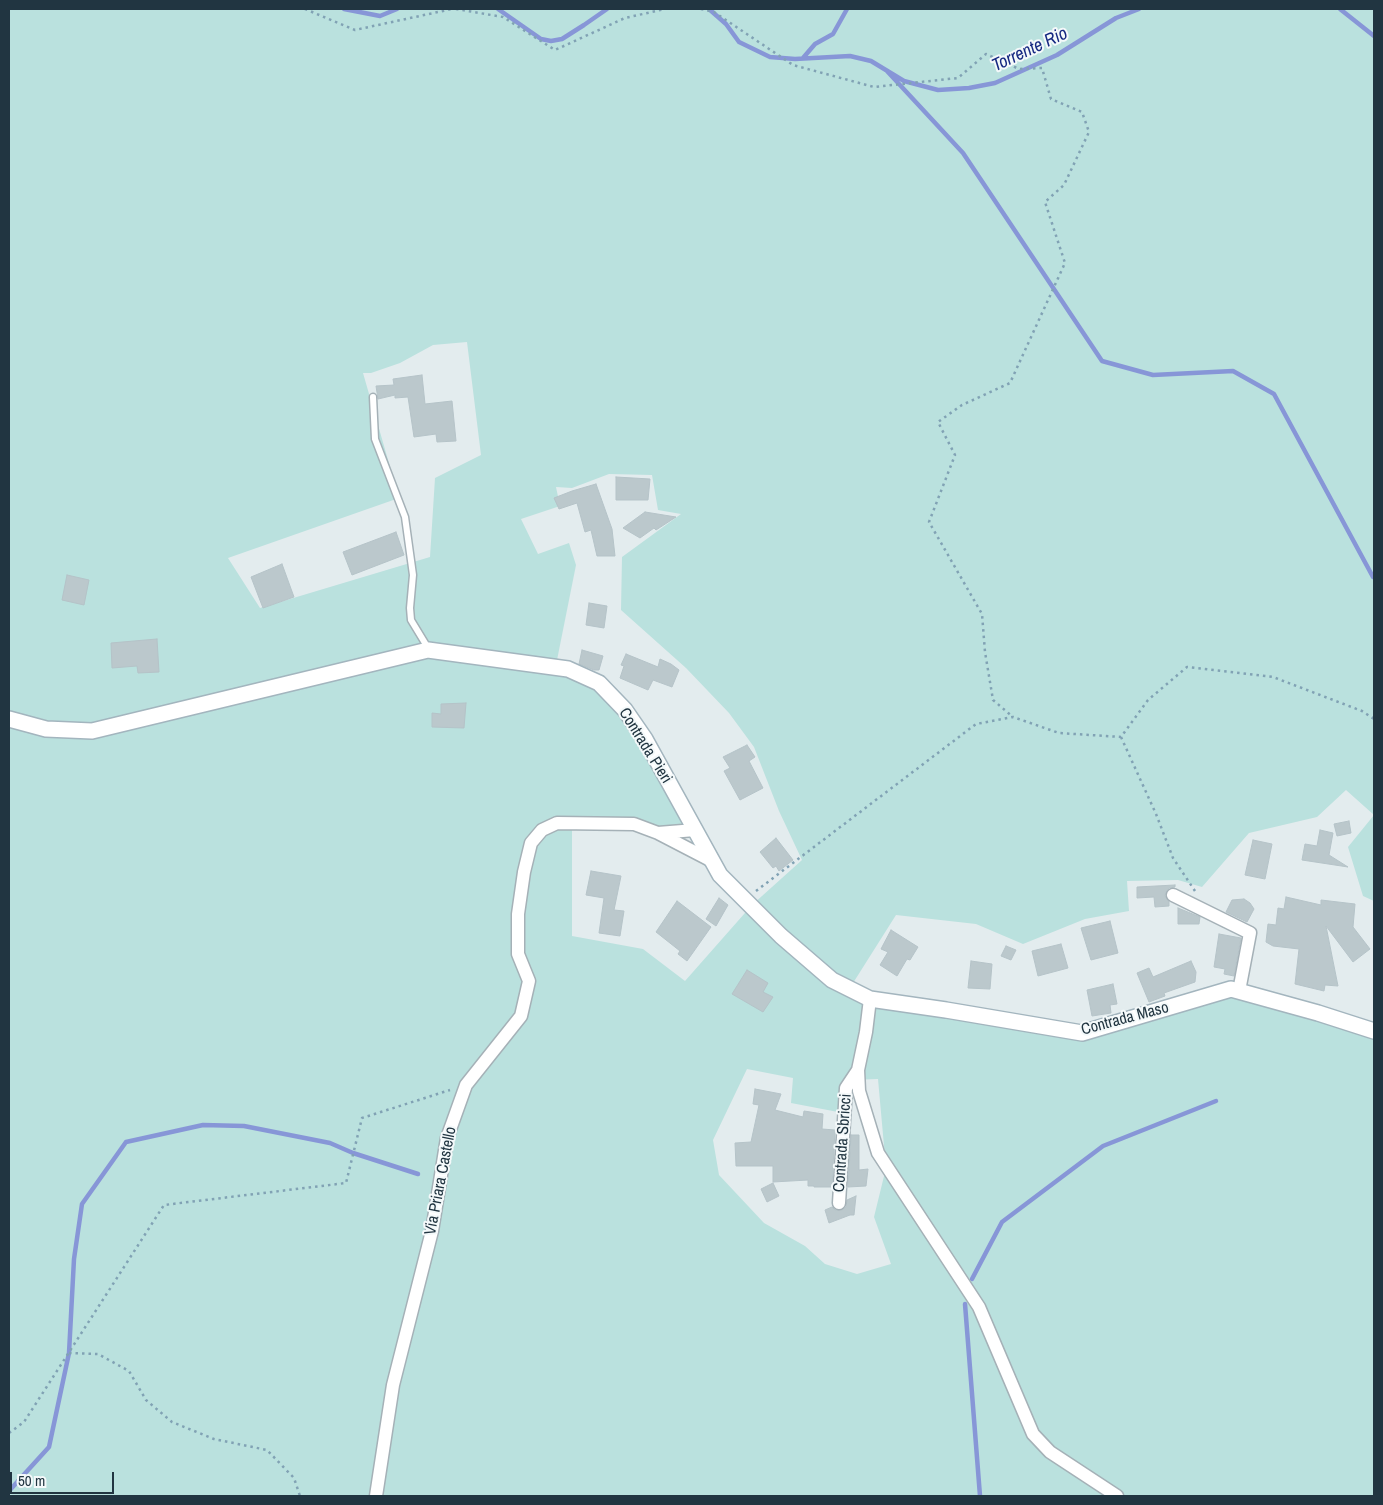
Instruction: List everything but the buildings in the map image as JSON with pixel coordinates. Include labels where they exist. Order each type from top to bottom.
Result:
[{"type":"street","points":[[9,719],[46,729],[92,731],[428,650]]},
{"type":"street","name":"Contrada Pieri","points":[[428,650],[568,668],[599,683],[625,710],[645,739],[720,875],[744,899]]},
{"type":"street","name":"Via Priara Castello","points":[[376,1496],[393,1385],[432,1231],[447,1138],[466,1085],[521,1016],[528,981],[518,954],[518,914],[524,872],[531,843],[542,830],[557,823],[634,824],[658,833],[712,862]]},
{"type":"street","points":[[658,833],[695,830]]},
{"type":"street","points":[[1173,895],[1250,933],[1239,991]]},
{"type":"street","name":"Contrada Maso","points":[[744,899],[781,936],[832,980],[870,999],[946,1010],[1082,1034],[1231,989],[1374,1031]]},
{"type":"street","name":"Contrada Sbricci","points":[[839,1203],[846,1088],[858,1070],[866,1032],[870,999]]},
{"type":"street","points":[[858,1070],[859,1091],[878,1152],[979,1307],[1033,1434],[1050,1452],[1117,1496]]},
{"type":"lane","points":[[373,397],[375,439],[405,517],[413,575],[410,608],[411,620],[428,650]]},
{"type":"path","points":[[305,9],[356,30],[452,9]]},
{"type":"path","points":[[456,9],[503,17],[555,50],[625,18],[665,9]]},
{"type":"path","points":[[701,9],[714,12],[793,65],[874,87],[958,78],[986,54],[1019,69],[1042,68],[1051,99],[1082,112],[1089,132],[1064,185],[1046,202],[1065,263],[1010,383],[962,405],[938,422],[955,455],[929,522],[982,614],[985,652],[993,700],[1013,717],[1059,733],[1121,737]]},
{"type":"path","points":[[1121,737],[1148,700],[1187,666],[1272,677],[1362,711],[1374,719]]},
{"type":"path","points":[[744,899],[976,724],[1013,717]]},
{"type":"path","points":[[1121,737],[1156,814],[1172,858],[1209,913]]},
{"type":"path","points":[[9,1433],[24,1422],[164,1205],[346,1183],[362,1118],[466,1085]]},
{"type":"path","points":[[69,1353],[98,1354],[129,1371],[146,1400],[172,1422],[214,1440],[267,1450],[294,1478],[300,1496]]},
{"type":"green space","points":[[9,9],[1374,9],[1374,815],[1346,790],[1317,817],[1249,833],[1202,887],[1178,880],[1127,881],[1129,911],[1085,919],[1023,944],[976,924],[896,915],[848,991],[1076,1037],[1230,991],[1374,1033],[1374,1496],[9,1496]],"holes":[[[467,342],[481,455],[435,478],[430,557],[260,608],[228,558],[399,498],[363,373],[371,373],[400,363],[433,345]],[[609,474],[652,475],[658,510],[681,514],[622,557],[621,610],[686,668],[729,713],[754,747],[779,811],[802,860],[752,905],[685,981],[643,949],[572,936],[572,818],[683,841],[688,819],[617,701],[587,678],[555,670],[576,565],[569,543],[538,554],[521,519],[560,506],[556,487],[572,488]],[[747,1069],[793,1078],[791,1103],[838,1112],[850,1080],[878,1079],[886,1168],[874,1217],[891,1264],[857,1274],[825,1264],[805,1246],[764,1223],[719,1175],[713,1140]]]},
{"type":"green space","points":[[1374,815],[1374,901],[1363,896],[1348,847]]},
{"type":"waterway","name":"Torrente Rio","points":[[344,9],[380,16],[397,9]]},
{"type":"waterway","name":"Torrente Rio","points":[[498,9],[541,39],[551,41],[562,39],[607,9]]},
{"type":"waterway","name":"Torrente Rio","points":[[709,9],[726,24],[739,42],[770,57],[795,59],[850,56],[871,61],[904,81],[938,90],[969,88],[995,83],[1057,55],[1116,18],[1139,9]]},
{"type":"waterway","points":[[803,58],[815,44],[833,34],[847,9]]},
{"type":"waterway","points":[[1340,9],[1374,36]]},
{"type":"waterway","points":[[887,71],[963,153],[1102,361],[1153,375],[1233,371],[1274,394],[1373,577]]},
{"type":"waterway","points":[[972,1279],[1002,1222],[1103,1146],[1216,1101]]},
{"type":"waterway","points":[[9,1491],[49,1447],[69,1353],[74,1259],[82,1204],[126,1142],[203,1125],[244,1126],[330,1143],[353,1153],[418,1174]]},
{"type":"waterway","points":[[965,1304],[980,1496]]}]
